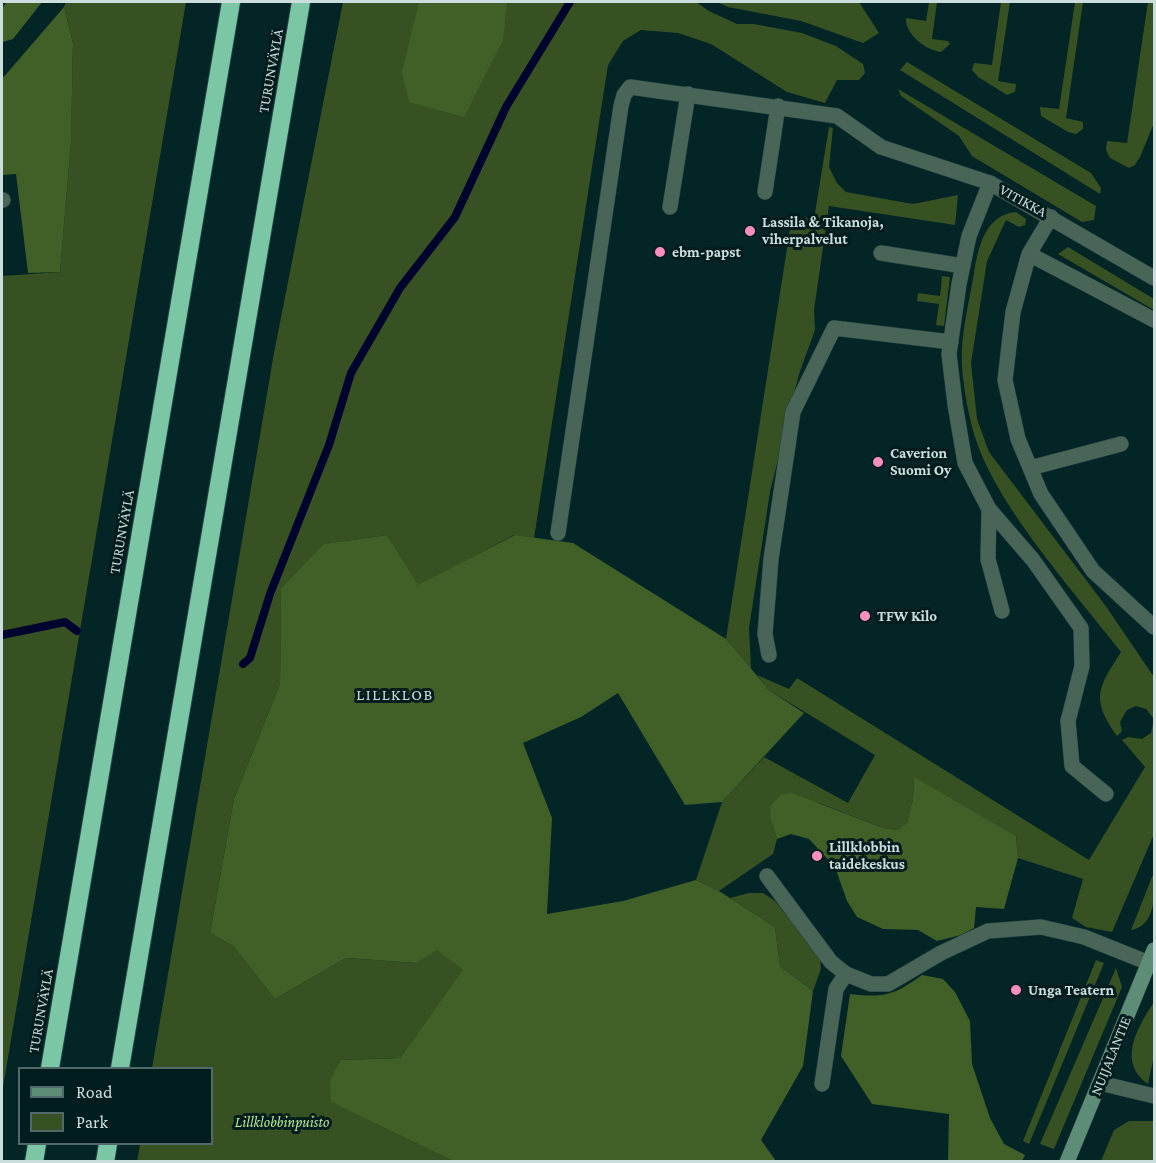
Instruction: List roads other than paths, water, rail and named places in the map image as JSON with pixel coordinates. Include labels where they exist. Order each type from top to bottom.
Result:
[{"type":"highway","name":"TURUNVÄYLÄ","points":[[50,1067],[231,2]]},
{"type":"highway","name":"TURUNVÄYLÄ","points":[[120,1067],[301,2]]},
{"type":"highway","points":[[34,1161],[38,1145]]},
{"type":"highway","points":[[105,1161],[108,1145]]},
{"type":"main road","name":"NUIJALANTIE","points":[[1067,1161],[1152,956]]},
{"type":"street","name":"VITIKKA","points":[[558,533],[624,95],[630,87],[837,116],[881,147],[990,183],[1155,278]]},
{"type":"street","points":[[670,207],[687,94]]},
{"type":"street","points":[[765,192],[778,106]]},
{"type":"street","points":[[990,183],[969,236],[951,342],[951,374],[965,464],[989,509],[1033,560],[1081,628],[1082,666],[1068,721],[1072,766],[1106,794]]},
{"type":"street","points":[[1051,217],[1029,254],[1013,312],[1005,380],[1018,439],[1041,494],[1093,571],[1155,627]]},
{"type":"street","points":[[881,253],[963,266]]},
{"type":"street","points":[[1029,254],[1155,320]]},
{"type":"street","points":[[769,654],[765,634],[771,559],[793,412],[834,328],[951,342]]},
{"type":"street","points":[[1030,468],[1121,444]]},
{"type":"street","points":[[989,509],[988,558],[1002,611]]},
{"type":"street","points":[[767,876],[831,962],[846,974],[871,984],[888,984],[942,953],[988,931],[1041,927],[1152,956]]},
{"type":"street","points":[[822,1084],[836,989],[846,974]]},
{"type":"street","points":[[1100,1083],[1155,1096]]},
{"type":"waterway","points":[[243,664],[250,658],[270,594],[329,445],[351,373],[400,288],[455,217],[506,107],[570,2]]},
{"type":"waterway","points":[[2,635],[65,622],[77,631]]},
{"type":"place","name":"Lassila & Tikanoja, viherpalvelut","points":[[750,231]]},
{"type":"place","name":"ebm-papst","points":[[660,252]]},
{"type":"place","name":"Caverion Suomi Oy","points":[[878,462]]},
{"type":"place","name":"TFW Kilo","points":[[865,616]]},
{"type":"place","name":"Lillklobbin taidekeskus","points":[[817,856]]},
{"type":"place","name":"Unga Teatern","points":[[1016,990]]},
{"type":"district","name":"LILLKLOB","points":[[395,695]]},
{"type":"park label","name":"Lillklobbinpuisto","points":[[282,1122]]}]
